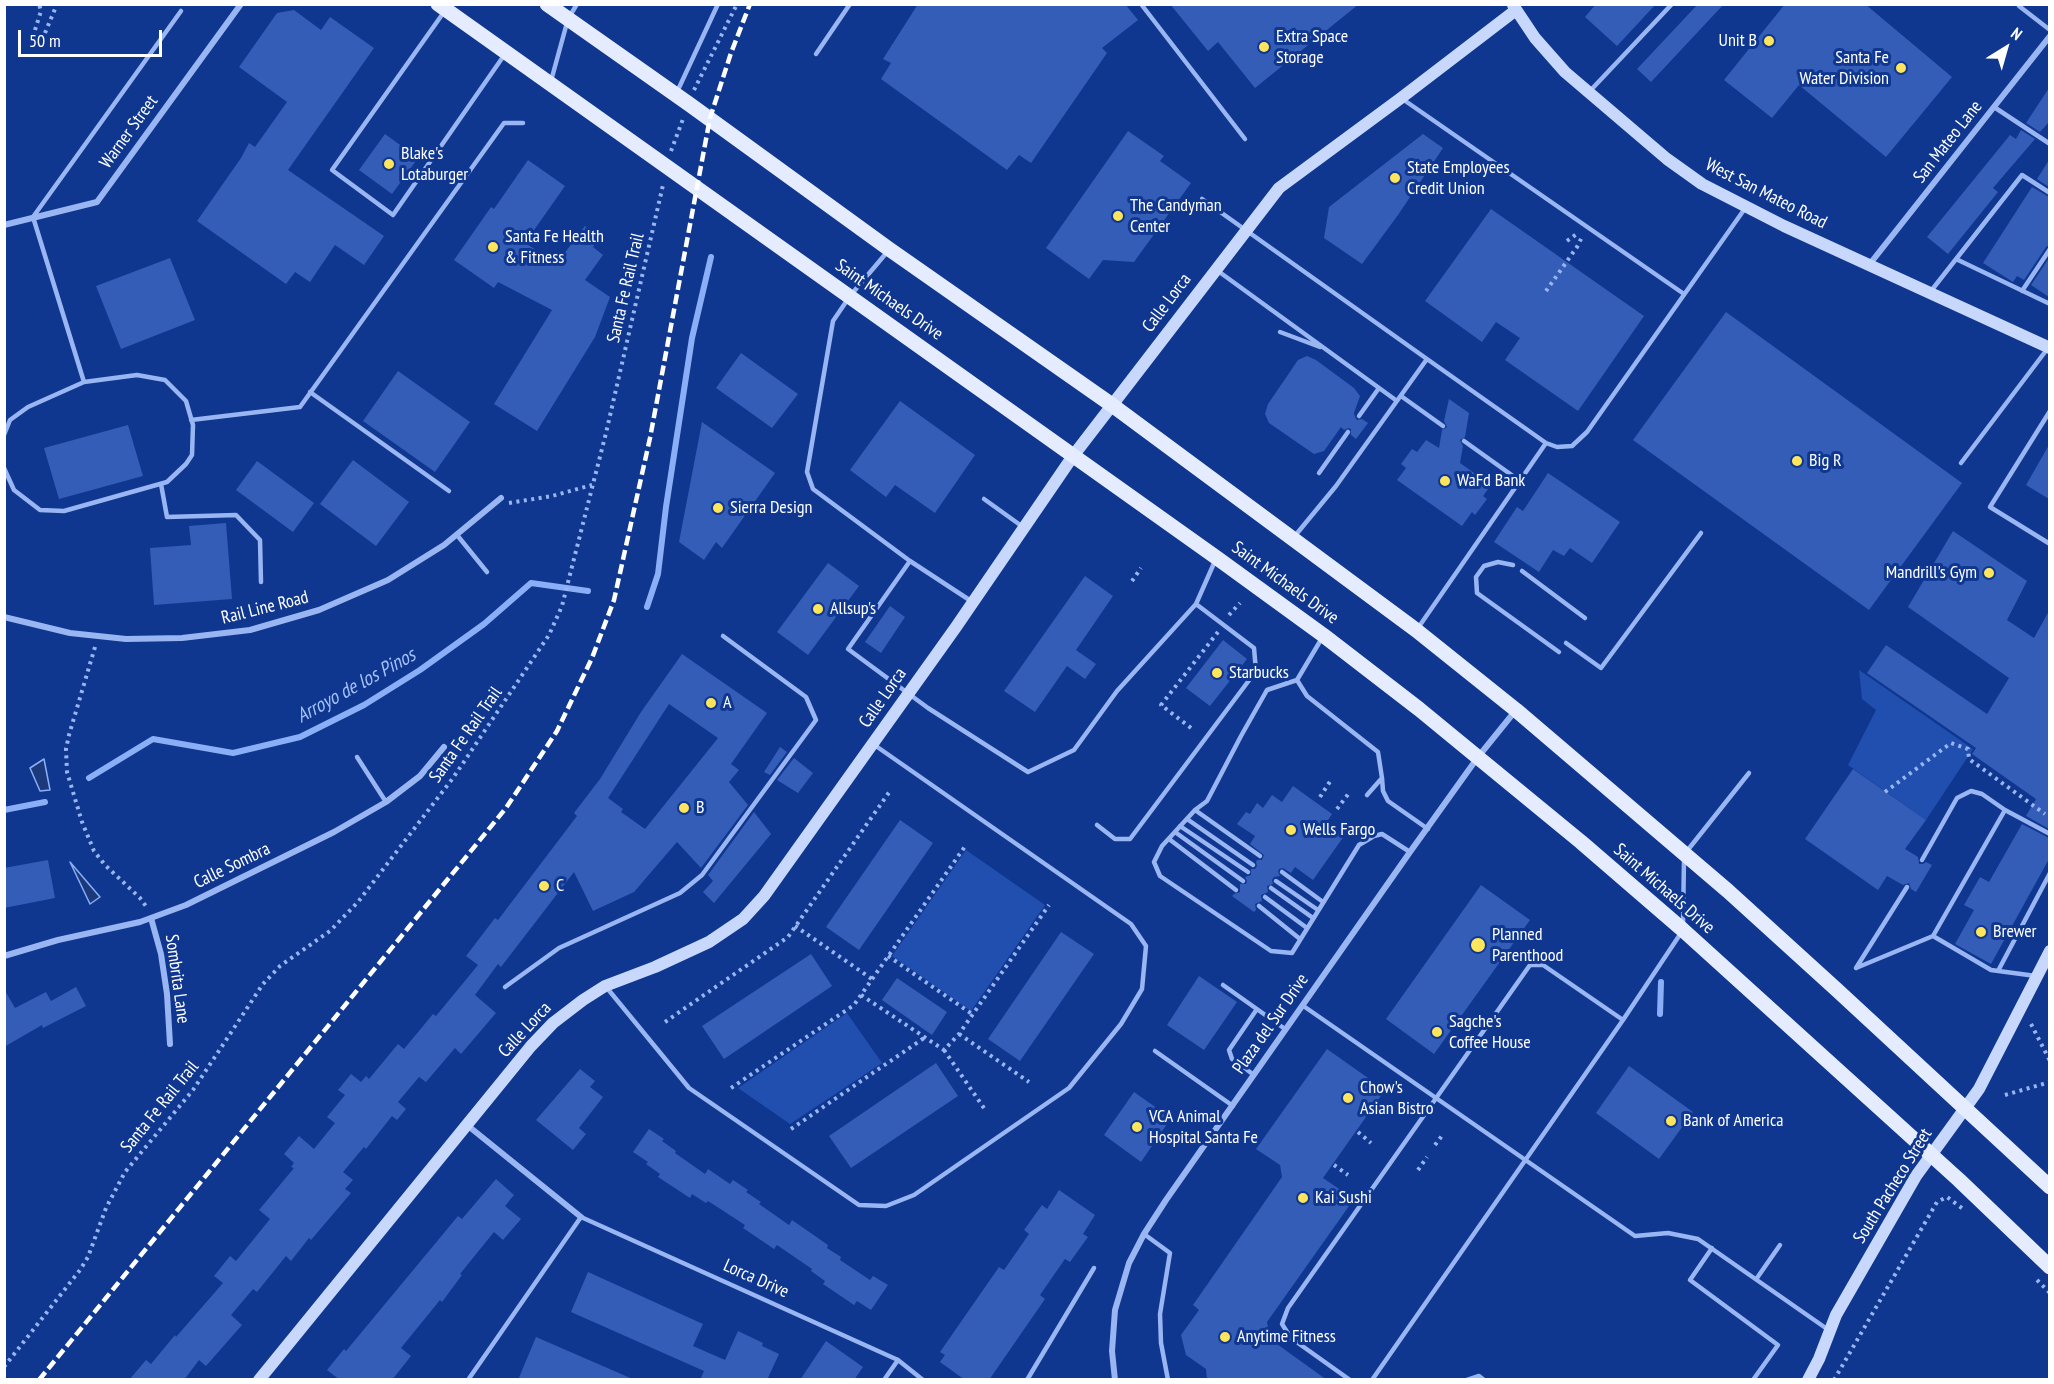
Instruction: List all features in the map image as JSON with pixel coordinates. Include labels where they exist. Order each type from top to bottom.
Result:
[{"type":"main road","points":[[547,4],[1112,405],[1416,630],[1516,710],[1684,854],[1837,990],[2049,1187]]},
{"type":"main road","name":"Saint Michaels Drive","points":[[442,7],[1323,635],[1478,757],[1683,930],[1959,1180],[2049,1267]]},
{"type":"street","name":"Warner Street","points":[[4,225],[97,202],[241,4]]},
{"type":"street","name":"West San Mateo Road","points":[[1515,7],[1535,38],[1565,72],[1667,159],[1702,184],[1869,265],[2049,347]]},
{"type":"street","name":"Calle Lorca","points":[[259,1380],[531,1046],[553,1023],[605,986],[655,967],[709,942],[743,920],[764,896],[873,744],[1073,456],[1279,188],[1401,98],[1515,7]]},
{"type":"street","name":"San Mateo Lane","points":[[1869,265],[2049,38]]},
{"type":"street","name":"Rail Line Road","points":[[4,617],[40,627],[98,637],[154,639],[218,635],[250,630],[290,620],[388,580],[457,535],[501,498]]},
{"type":"street","name":"Plaza del Sur Drive","points":[[1115,1380],[1112,1350],[1115,1310],[1129,1263],[1144,1234],[1410,852],[1478,757],[1516,710]]},
{"type":"street","name":"Calle Sombra","points":[[4,956],[58,940],[152,918],[186,905],[334,832],[386,802],[420,776],[444,747]]},
{"type":"street","name":"Sombrita Lane","points":[[152,918],[167,993],[170,1044]]},
{"type":"street","name":"South Pacheco Street","points":[[1808,1380],[1820,1359],[1836,1315],[1929,1155],[1979,1089],[2049,951]]},
{"type":"street","name":"Lorca Drive","points":[[467,1125],[581,1217]]},
{"type":"lane","points":[[550,84],[568,19],[577,4]]},
{"type":"lane","points":[[675,94],[718,4]]},
{"type":"lane","points":[[816,54],[850,4]]},
{"type":"lane","points":[[1141,4],[1245,139]]},
{"type":"lane","points":[[1588,93],[1671,4]]},
{"type":"lane","points":[[2020,4],[2019,6],[2049,30]]},
{"type":"lane","points":[[442,7],[332,170],[393,215],[507,52]]},
{"type":"lane","points":[[84,382],[33,217],[181,10]]},
{"type":"lane","points":[[1401,98],[1684,294]]},
{"type":"lane","points":[[1994,107],[2049,144]]},
{"type":"lane","points":[[191,420],[300,407],[504,123],[523,123]]},
{"type":"lane","points":[[1929,293],[2022,175],[2049,193]]},
{"type":"lane","points":[[1202,200],[1546,443],[1557,447],[1572,446],[1587,432],[1746,207]]},
{"type":"lane","points":[[890,249],[850,296],[833,321],[807,472],[813,489],[910,561],[955,588],[972,602]]},
{"type":"lane","points":[[2022,291],[2049,249]]},
{"type":"lane","points":[[1956,259],[2049,304]]},
{"type":"lane","points":[[1216,270],[1397,401]]},
{"type":"lane","points":[[1280,332],[1326,349]]},
{"type":"lane","points":[[1961,464],[2049,347]]},
{"type":"lane","points":[[1293,538],[1336,486],[1427,359]]},
{"type":"lane","points":[[4,435],[10,420],[28,407],[84,382],[137,375],[165,380],[186,401],[191,420],[192,454],[186,464],[167,482],[64,511],[40,510],[14,490],[4,468]]},
{"type":"lane","points":[[1359,416],[1379,388]]},
{"type":"lane","points":[[310,392],[449,491]]},
{"type":"lane","points":[[1401,396],[1443,426]]},
{"type":"lane","points":[[2049,411],[1990,507],[2049,544]]},
{"type":"lane","points":[[1319,473],[1348,432]]},
{"type":"lane","points":[[1464,441],[1520,481]]},
{"type":"lane","points":[[1416,630],[1546,443]]},
{"type":"lane","points":[[161,484],[167,517],[236,514],[260,540],[261,582]]},
{"type":"lane","points":[[984,499],[1023,527]]},
{"type":"lane","points":[[1566,643],[1601,669],[1701,533]]},
{"type":"lane","points":[[457,535],[488,572]]},
{"type":"lane","points":[[910,561],[848,649],[908,694],[1028,772],[1074,750],[1117,691],[1196,604],[1217,558]]},
{"type":"lane","points":[[1513,565],[1498,562],[1484,566],[1476,577],[1477,593],[1559,652]]},
{"type":"lane","points":[[1522,571],[1585,618]]},
{"type":"lane","points":[[1097,825],[1115,839],[1130,839],[1256,671],[1254,648],[1196,604]]},
{"type":"lane","points":[[1323,635],[1298,680],[1267,690],[1207,801],[1180,826],[1154,862],[1161,876],[1271,951],[1292,952],[1359,845],[1382,834],[1410,852]]},
{"type":"lane","points":[[505,987],[560,948],[680,893],[702,875],[816,720],[806,697],[723,636]]},
{"type":"lane","points":[[1298,680],[1307,696],[1378,752],[1383,791],[1388,801],[1428,829]]},
{"type":"lane","points":[[605,986],[689,1088],[859,1205],[886,1206],[914,1195],[1069,1088],[1121,1024],[1143,989],[1146,946],[1131,924],[873,744]]},
{"type":"lane","points":[[357,758],[386,802]]},
{"type":"lane","points":[[1372,1380],[1623,1020],[1683,930],[1684,854],[1749,773]]},
{"type":"lane","points":[[1367,795],[1382,778]]},
{"type":"lane","points":[[1922,860],[1958,798],[1971,791],[1982,794],[2005,810],[2049,834]]},
{"type":"lane","points":[[1195,810],[1260,856]]},
{"type":"lane","points":[[1907,887],[1856,968],[1933,936],[2005,810]]},
{"type":"lane","points":[[1187,819],[1253,865]]},
{"type":"lane","points":[[1180,826],[1248,872]]},
{"type":"lane","points":[[1175,832],[1243,881]]},
{"type":"lane","points":[[1169,839],[1236,890]]},
{"type":"lane","points":[[1282,872],[1323,902]]},
{"type":"lane","points":[[1998,970],[2049,873]]},
{"type":"lane","points":[[1276,880],[1318,910]]},
{"type":"lane","points":[[1271,888],[1313,918]]},
{"type":"lane","points":[[1265,897],[1307,928]]},
{"type":"lane","points":[[1258,906],[1300,939]]},
{"type":"lane","points":[[1933,936],[1991,970],[2037,976]]},
{"type":"lane","points":[[1350,1380],[1291,1338],[1282,1324],[1288,1308],[1530,965],[1543,965],[1623,1020]]},
{"type":"lane","points":[[1223,985],[1286,1029]]},
{"type":"lane","points":[[1302,1005],[1635,1236],[1668,1233],[1698,1239],[1757,1278],[1831,1332]]},
{"type":"lane","points":[[1254,1075],[1232,1059],[1229,1050],[1257,1009]]},
{"type":"lane","points":[[1155,1051],[1233,1106]]},
{"type":"lane","points":[[468,1380],[581,1217]]},
{"type":"lane","name":"Lorca Drive","points":[[581,1217],[898,1360],[920,1378]]},
{"type":"lane","points":[[1144,1234],[1170,1253],[1160,1314],[1161,1343],[1168,1380]]},
{"type":"lane","points":[[1757,1278],[1780,1245]]},
{"type":"lane","points":[[1712,1248],[1690,1280],[1778,1345],[1753,1380]]},
{"type":"lane","points":[[1027,1380],[1094,1268]]},
{"type":"lane","points":[[884,1380],[898,1360]]},
{"type":"lane","points":[[1467,1380],[1479,1376],[1484,1380]]},
{"type":"path","points":[[35,30],[41,11],[39,4]]},
{"type":"path","points":[[45,33],[57,4]]},
{"type":"path","name":"Santa Fe Rail Trail","points":[[4,1367],[80,1270],[88,1257],[106,1208],[126,1172],[193,1090],[257,992],[280,966],[330,931],[357,902],[453,778],[544,643],[562,606],[593,485],[659,202],[665,165],[698,81],[737,4]]},
{"type":"path","points":[[1546,291],[1577,247]]},
{"type":"path","points":[[494,504],[516,503],[593,485]]},
{"type":"path","points":[[1132,581],[1141,568]]},
{"type":"path","points":[[1227,618],[1240,603]]},
{"type":"path","points":[[1191,728],[1161,705],[1220,630]]},
{"type":"path","points":[[98,637],[69,735],[66,749],[67,772],[81,822],[94,851],[105,865],[140,898],[152,918]]},
{"type":"path","points":[[1885,792],[1952,742],[1968,749],[1969,759],[2045,814]]},
{"type":"path","points":[[1320,797],[1331,780]]},
{"type":"path","points":[[665,1022],[788,937],[890,791]]},
{"type":"path","points":[[1337,809],[1349,793]]},
{"type":"path","points":[[731,1088],[854,1005],[966,845]]},
{"type":"path","points":[[944,1050],[959,1034],[1049,905]]},
{"type":"path","points":[[795,926],[872,979]]},
{"type":"path","points":[[888,956],[972,1014]]},
{"type":"path","points":[[861,995],[944,1050],[986,1111]]},
{"type":"path","points":[[2031,1024],[2049,1061]]},
{"type":"path","points":[[959,1034],[1029,1082]]},
{"type":"path","points":[[791,1129],[924,1038]]},
{"type":"path","points":[[2005,1095],[2049,1082]]},
{"type":"path","points":[[1358,1132],[1371,1143]]},
{"type":"path","points":[[1435,1145],[1444,1133]]},
{"type":"path","points":[[1418,1170],[1427,1157]]},
{"type":"path","points":[[1334,1165],[1348,1175]]},
{"type":"path","points":[[1834,1380],[1937,1202],[1947,1197],[1971,1216]]},
{"type":"path","points":[[2035,1278],[2049,1293]]},
{"type":"shaded area","points":[[1859,670],[1973,749],[1926,820],[1848,765],[1876,710],[1862,699]]},
{"type":"shaded area","points":[[44,759],[50,790],[40,791],[30,768]]},
{"type":"shaded area","points":[[966,850],[1045,905],[971,1011],[892,956]]},
{"type":"shaded area","points":[[70,862],[100,897],[90,904]]},
{"type":"shaded area","points":[[847,1013],[882,1063],[790,1124],[738,1088]]},
{"type":"building","points":[[918,4],[1125,4],[1138,20],[1102,48],[1107,53],[1031,163],[1019,155],[1007,170],[881,79],[891,63],[883,59]]},
{"type":"building","name":"Extra Space Storage","points":[[1170,4],[1359,4],[1255,88],[1218,42],[1208,51]]},
{"type":"building","points":[[1596,4],[1656,4],[1617,46],[1585,17]]},
{"type":"building","points":[[1698,4],[1724,4],[1651,82],[1637,69]]},
{"type":"building","points":[[1785,4],[1865,4],[1952,77],[1886,157],[1799,85],[1772,118],[1724,80]]},
{"type":"building","points":[[294,10],[321,30],[330,17],[374,48],[288,170],[384,236],[364,265],[335,245],[310,282],[295,272],[286,284],[197,221],[249,143],[255,147],[287,102],[239,67],[277,13]]},
{"type":"building","points":[[2049,88],[2049,122],[2040,132],[2026,123]]},
{"type":"building","points":[[2021,130],[2035,139],[1993,188],[1998,192],[1948,254],[1927,237],[2010,135],[2016,139]]},
{"type":"building","name":"The Candyman Center","points":[[1128,131],[1164,156],[1160,161],[1191,183],[1134,262],[1103,260],[1089,279],[1046,248]]},
{"type":"building","name":"Blake's Lotaburger","points":[[385,134],[418,158],[392,194],[359,170]]},
{"type":"building","name":"State Employees Credit Union","points":[[1423,134],[1443,148],[1362,264],[1324,238],[1329,207]]},
{"type":"building","points":[[528,160],[565,186],[525,243],[557,263],[585,226],[600,238],[593,247],[603,255],[585,280],[610,297],[595,337],[537,431],[494,404],[552,310],[498,282],[494,288],[454,260],[491,207],[494,209]]},
{"type":"building","points":[[2049,160],[2049,187],[2037,179]]},
{"type":"building","points":[[2032,187],[2049,197],[2049,245],[2024,280],[2017,276],[2013,282],[1983,263]]},
{"type":"building","points":[[1491,209],[1644,316],[1578,411],[1505,360],[1520,338],[1496,322],[1482,342],[1425,301]]},
{"type":"building","points":[[170,258],[195,320],[121,349],[96,286]]},
{"type":"building","points":[[2049,258],[2049,297],[2031,285]]},
{"type":"building","name":"Big R","points":[[1726,312],[1962,483],[1869,610],[1633,440]]},
{"type":"building","points":[[741,353],[798,394],[772,428],[716,388]]},
{"type":"building","points":[[1307,356],[1354,388],[1360,396],[1354,413],[1355,417],[1357,420],[1362,419],[1368,423],[1356,439],[1351,435],[1351,429],[1344,430],[1341,427],[1324,451],[1314,454],[1269,423],[1265,414],[1268,404],[1298,360]]},
{"type":"building","points":[[398,371],[470,422],[435,472],[363,421]]},
{"type":"building","points":[[1449,399],[1469,413],[1465,437],[1460,440],[1463,446],[1460,463],[1491,485],[1483,496],[1487,499],[1475,515],[1472,512],[1462,526],[1397,480],[1406,468],[1401,464],[1412,449],[1417,452],[1426,440],[1439,448],[1442,430],[1447,427],[1444,421]]},
{"type":"building","points":[[900,401],[975,455],[935,513],[895,485],[886,497],[850,470]]},
{"type":"building","name":"Sierra Design","points":[[702,422],[775,473],[722,548],[716,542],[704,560],[679,542]]},
{"type":"building","points":[[128,425],[143,476],[59,499],[44,448]]},
{"type":"building","points":[[2049,445],[2049,499],[2026,485]]},
{"type":"building","points":[[353,460],[409,502],[376,546],[320,504]]},
{"type":"building","points":[[257,461],[314,503],[293,532],[236,490]]},
{"type":"building","points":[[1548,473],[1620,522],[1592,563],[1570,548],[1564,556],[1553,550],[1539,572],[1494,542],[1517,507],[1523,511]]},
{"type":"building","points":[[226,523],[232,599],[154,605],[150,548],[191,545],[189,526]]},
{"type":"building","points":[[1953,531],[2027,581],[2007,620],[2034,638],[2049,611],[2049,829],[2026,816],[2036,799],[1972,754],[1976,748],[1867,673],[1886,645],[1987,714],[2009,678],[1908,607]]},
{"type":"building","name":"Allsup's","points":[[828,563],[859,586],[808,655],[777,632]]},
{"type":"building","points":[[1085,576],[1113,596],[1076,650],[1096,664],[1085,679],[1067,666],[1035,712],[1004,691]]},
{"type":"building","name":"Allsup's","points":[[890,606],[905,617],[881,653],[865,642]]},
{"type":"building","name":"Starbucks","points":[[1223,640],[1247,659],[1210,706],[1186,688]]},
{"type":"building","points":[[682,654],[767,713],[731,764],[739,770],[729,782],[748,805],[701,868],[677,842],[634,892],[593,911],[574,872],[501,967],[498,964],[475,995],[496,1013],[461,1054],[455,1048],[426,1082],[419,1077],[398,1102],[406,1109],[397,1120],[392,1116],[366,1149],[364,1147],[343,1172],[353,1180],[345,1189],[351,1193],[291,1261],[286,1256],[257,1292],[253,1289],[231,1315],[242,1325],[206,1366],[199,1360],[184,1380],[129,1380],[146,1360],[151,1364],[175,1335],[176,1337],[223,1283],[214,1276],[230,1256],[236,1261],[270,1219],[259,1210],[294,1168],[291,1167],[294,1163],[284,1154],[299,1136],[314,1149],[335,1123],[327,1117],[345,1095],[338,1090],[351,1074],[361,1082],[366,1076],[369,1079],[398,1044],[404,1049],[433,1014],[436,1016],[478,965],[466,956],[495,918],[498,920],[577,816],[574,813],[600,779],[641,712]],"holes":[[[669,704],[718,738],[645,829],[621,812],[623,809],[608,798]]]},
{"type":"building","points":[[780,747],[787,752],[770,775],[764,772]]},
{"type":"building","points":[[794,758],[813,773],[798,793],[777,780]]},
{"type":"building","points":[[1853,769],[1926,820],[1905,849],[1918,857],[1919,864],[1926,862],[1932,865],[1916,892],[1911,889],[1909,883],[1903,885],[1887,876],[1878,890],[1805,839]]},
{"type":"building","name":"Wells Fargo","points":[[1293,786],[1332,814],[1326,823],[1344,836],[1313,880],[1295,867],[1291,873],[1283,868],[1279,869],[1280,876],[1274,877],[1273,884],[1267,886],[1268,892],[1261,895],[1262,901],[1255,904],[1254,912],[1232,896],[1240,892],[1240,884],[1246,884],[1245,877],[1251,875],[1251,869],[1255,869],[1257,860],[1262,860],[1264,855],[1250,844],[1255,836],[1237,824],[1246,812],[1250,814],[1257,803],[1263,808],[1272,795],[1282,802]]},
{"type":"building","points":[[754,812],[771,834],[714,903],[703,892],[713,881],[708,875]]},
{"type":"building","points":[[900,820],[933,843],[859,950],[826,927]]},
{"type":"building","points":[[2022,824],[2049,838],[2049,859],[1991,964],[1955,944],[1974,910],[1964,905],[1980,877],[1989,882]]},
{"type":"building","points":[[48,860],[55,898],[4,908],[4,868]]},
{"type":"building","points":[[1481,885],[1530,920],[1434,1054],[1386,1019]]},
{"type":"building","points":[[1061,932],[1094,954],[1020,1061],[988,1039]]},
{"type":"building","points":[[811,954],[832,986],[724,1059],[702,1026]]},
{"type":"building","points":[[1199,976],[1237,1002],[1204,1050],[1167,1025]]},
{"type":"building","points":[[897,978],[947,1012],[932,1035],[882,1000]]},
{"type":"building","points":[[76,987],[86,1006],[43,1028],[42,1025],[4,1047],[4,989],[15,1008],[46,992],[51,1001]]},
{"type":"building","points":[[1327,1049],[1385,1090],[1323,1178],[1354,1199],[1267,1322],[1270,1339],[1327,1380],[1207,1380],[1206,1369],[1186,1355],[1181,1335],[1199,1310],[1193,1305],[1282,1177],[1280,1165],[1256,1149]]},
{"type":"building","points":[[936,1063],[958,1096],[851,1168],[829,1136]]},
{"type":"building","points":[[1629,1066],[1693,1112],[1659,1159],[1596,1113]]},
{"type":"building","points":[[580,1069],[595,1081],[590,1087],[603,1097],[579,1128],[586,1134],[573,1150],[536,1120]]},
{"type":"building","name":"VCA Animal Hospital Santa Fe","points":[[1134,1092],[1171,1118],[1141,1162],[1104,1135]]},
{"type":"building","points":[[649,1129],[664,1139],[662,1141],[676,1151],[675,1153],[705,1174],[708,1169],[730,1184],[733,1180],[761,1202],[759,1204],[789,1225],[792,1220],[828,1245],[827,1248],[841,1257],[840,1260],[870,1280],[873,1276],[888,1285],[871,1310],[857,1301],[854,1305],[823,1284],[825,1281],[811,1271],[812,1269],[777,1245],[774,1249],[743,1228],[745,1225],[708,1201],[706,1203],[692,1194],[690,1198],[658,1177],[660,1174],[646,1164],[648,1162],[633,1152]]},
{"type":"building","points":[[496,1179],[514,1195],[505,1206],[521,1219],[503,1240],[494,1232],[460,1274],[462,1275],[442,1302],[440,1300],[401,1348],[411,1356],[392,1380],[340,1380],[327,1370],[344,1349],[346,1351],[458,1216],[462,1219]]},
{"type":"building","points":[[1059,1190],[1095,1215],[1083,1234],[1088,1237],[1070,1262],[1065,1259],[1040,1295],[1045,1299],[989,1380],[965,1380],[940,1362],[945,1355],[940,1352],[999,1267],[1004,1270],[1029,1234],[1024,1230],[1042,1205],[1047,1209]]},
{"type":"building","points":[[588,1272],[703,1324],[693,1346],[725,1360],[738,1331],[763,1343],[762,1346],[779,1354],[767,1380],[700,1380],[704,1371],[571,1312]]},
{"type":"building","points":[[536,1337],[635,1380],[518,1380]]},
{"type":"building","points":[[826,1341],[863,1367],[854,1380],[800,1380]]},
{"type":"waterway","points":[[647,607],[658,574],[692,338],[711,257]]},
{"type":"waterway","name":"Arroyo de los Pinos","points":[[89,778],[153,739],[233,753],[300,737],[364,705],[420,670],[484,624],[531,583],[588,591]]},
{"type":"waterway","name":"Arroyo de los Pinos","points":[[4,810],[45,802]]},
{"type":"waterway","points":[[1660,1014],[1661,982]]},
{"type":"railway","points":[[39,1380],[506,808],[557,731],[592,658],[614,600],[650,438],[710,118],[750,4]]},
{"type":"place","name":"Unit B","points":[[1769,41]]},
{"type":"place","name":"Extra Space Storage","points":[[1264,47]]},
{"type":"place","name":"Santa Fe Water Division","points":[[1901,68]]},
{"type":"place","name":"Blake's Lotaburger","points":[[389,164]]},
{"type":"place","name":"State Employees Credit Union","points":[[1395,178]]},
{"type":"place","name":"The Candyman Center","points":[[1118,216]]},
{"type":"place","name":"Santa Fe Health & Fitness","points":[[493,247]]},
{"type":"place","name":"Big R","points":[[1797,461]]},
{"type":"place","name":"WaFd Bank","points":[[1445,481]]},
{"type":"place","name":"Sierra Design","points":[[718,508]]},
{"type":"place","name":"Mandrill's Gym","points":[[1989,573]]},
{"type":"place","name":"Allsup's","points":[[818,609]]},
{"type":"place","name":"Starbucks","points":[[1217,673]]},
{"type":"place","name":"A","points":[[711,703]]},
{"type":"place","name":"B","points":[[684,808]]},
{"type":"place","name":"Wells Fargo","points":[[1291,830]]},
{"type":"place","name":"C","points":[[544,886]]},
{"type":"place","name":"Brewer","points":[[1981,932]]},
{"type":"place","name":"Planned Parenthood","points":[[1478,945]]},
{"type":"place","name":"Sagche's Coffee House","points":[[1437,1032]]},
{"type":"place","name":"Chow's Asian Bistro","points":[[1348,1098]]},
{"type":"place","name":"Bank of America","points":[[1671,1121]]},
{"type":"place","name":"VCA Animal Hospital Santa Fe","points":[[1137,1127]]},
{"type":"place","name":"Kai Sushi","points":[[1303,1198]]},
{"type":"place","name":"Anytime Fitness","points":[[1225,1337]]}]
